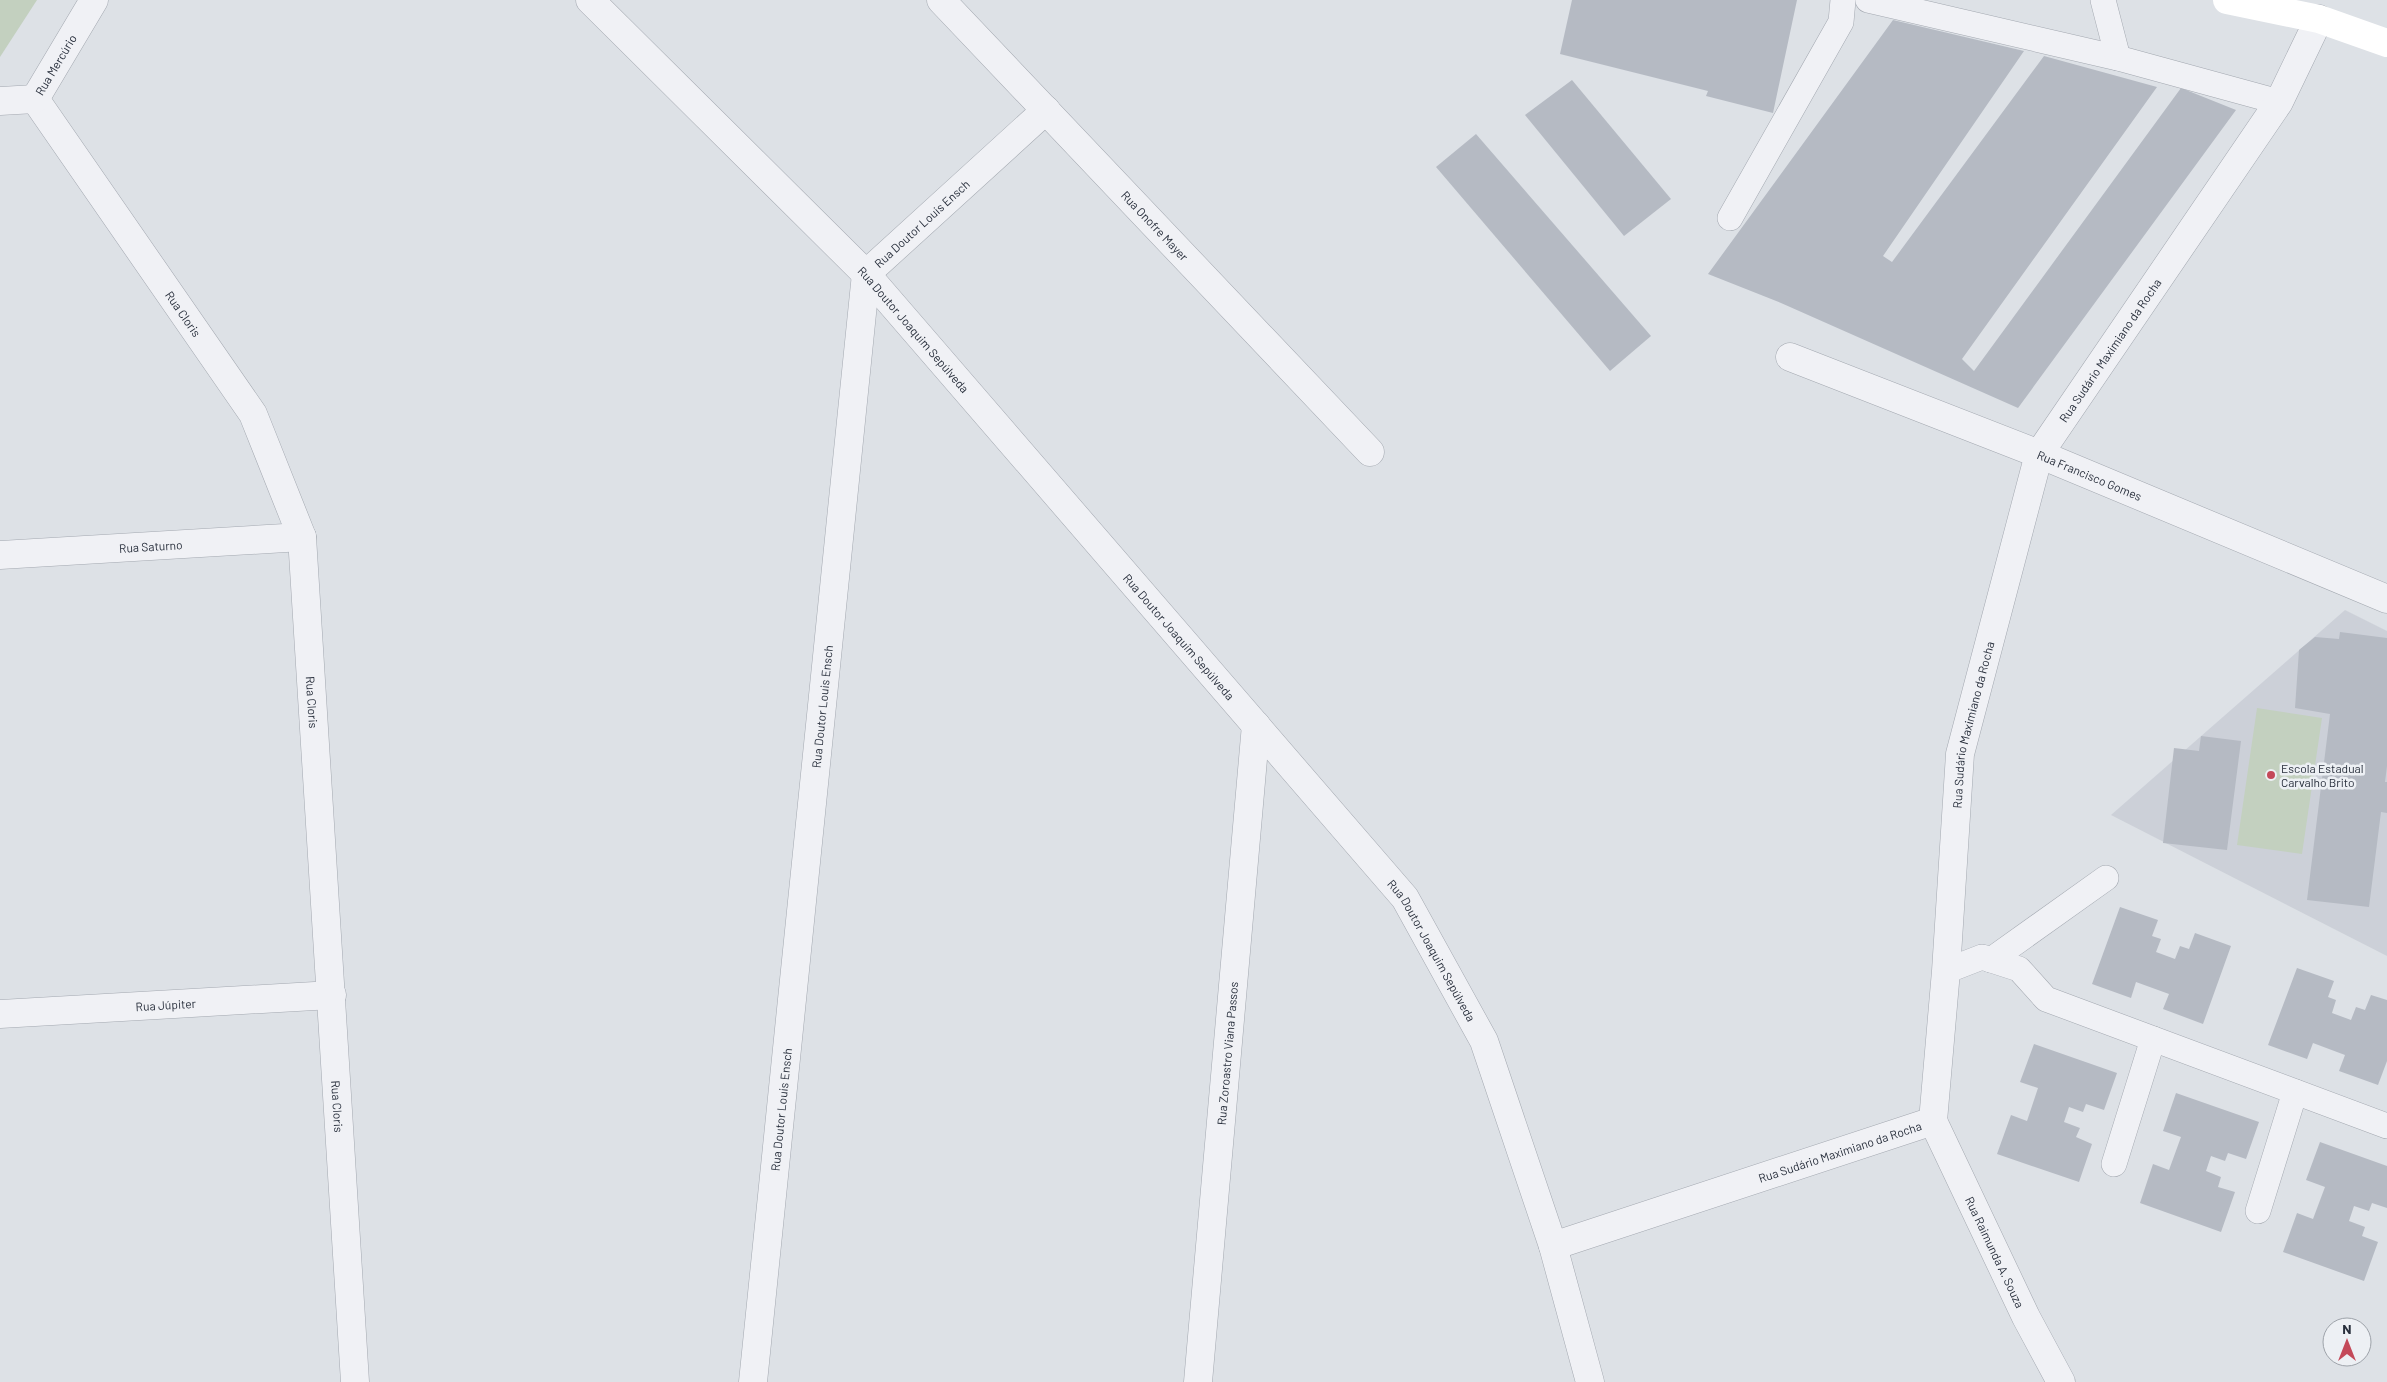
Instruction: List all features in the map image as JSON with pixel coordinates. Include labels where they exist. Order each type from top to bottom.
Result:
[{"type":"main road","points":[[2227,0],[2318,19],[2387,43]]},
{"type":"street","name":"Rua Mercúrio","points":[[0,101],[35,99],[94,0]]},
{"type":"street","name":"Rua Doutor Joaquim Sepúlveda","points":[[590,0],[866,274],[1405,898],[1484,1041],[1553,1246],[1590,1382]]},
{"type":"street","name":"Rua Onofre Mayer","points":[[940,0],[1370,452]]},
{"type":"street","name":"Rua Sudário Maximiano da Rocha","points":[[1553,1246],[1933,1121],[1946,971],[1960,754],[2039,454],[2279,102],[2318,19]]},
{"type":"street","name":"Rua Cloris","points":[[35,99],[253,414],[302,538],[355,1382]]},
{"type":"street","name":"Rua Doutor Louis Ensch","points":[[753,1382],[866,274],[1046,110]]},
{"type":"street","name":"Rua Francisco Gomes","points":[[1790,357],[2039,454],[2387,599]]},
{"type":"street","name":"Rua Saturno","points":[[0,555],[302,538]]},
{"type":"street","name":"Rua Zoroastro Viana Passos","points":[[1198,1382],[1256,725]]},
{"type":"street","name":"Rua Júpiter","points":[[0,1014],[332,995]]},
{"type":"street","name":"Rua Raimunda A. Souza","points":[[1933,1121],[2026,1317],[2061,1382]]},
{"type":"lane","points":[[1730,218],[1841,22],[1843,0]]},
{"type":"lane","points":[[1868,0],[2118,58],[2279,102]]},
{"type":"lane","points":[[2103,0],[2118,58]]},
{"type":"lane","points":[[1991,960],[2106,878]]},
{"type":"lane","points":[[1946,971],[1982,957],[2019,969],[2046,999],[2387,1126]]},
{"type":"lane","points":[[2114,1164],[2153,1039]]},
{"type":"lane","points":[[2258,1211],[2294,1092]]},
{"type":"shaded area","name":"Escola Estadual Carvalho Brito","points":[[2345,610],[2387,631],[2387,956],[2111,815]]},
{"type":"green space","points":[[0,0],[37,0],[0,57]]},
{"type":"green space","points":[[2257,708],[2322,718],[2302,854],[2237,845]]},
{"type":"building","points":[[1572,0],[1797,0],[1773,113],[1706,96],[1708,91],[1560,54]]},
{"type":"building","points":[[1893,20],[2024,51],[1883,256],[1892,262],[2044,56],[2157,87],[1962,359],[1974,371],[2181,88],[2236,110],[2018,408],[1781,303],[1708,274]]},
{"type":"building","points":[[1572,80],[1671,199],[1624,236],[1525,115]]},
{"type":"building","points":[[1476,134],[1651,336],[1610,371],[1436,167]]},
{"type":"building","points":[[2340,632],[2387,638],[2387,766],[2385,782],[2387,782],[2387,813],[2381,812],[2369,907],[2307,900],[2330,714],[2295,708],[2299,650],[2315,637],[2339,639]]},
{"type":"building","points":[[2201,736],[2241,741],[2227,850],[2163,843],[2174,748],[2199,751]]},
{"type":"building","points":[[2120,907],[2158,920],[2152,936],[2161,939],[2156,952],[2175,959],[2180,946],[2189,949],[2195,933],[2231,946],[2203,1024],[2163,1009],[2169,994],[2136,982],[2131,998],[2092,984]]},
{"type":"building","points":[[2297,968],[2334,981],[2328,997],[2336,1000],[2332,1013],[2351,1020],[2356,1007],[2365,1010],[2371,995],[2387,1000],[2387,1061],[2378,1085],[2339,1071],[2345,1055],[2313,1043],[2307,1059],[2268,1045]]},
{"type":"building","points":[[2034,1044],[2117,1073],[2104,1110],[2086,1104],[2083,1112],[2069,1107],[2064,1122],[2080,1128],[2076,1137],[2092,1144],[2079,1182],[1997,1154],[2011,1115],[2027,1121],[2038,1088],[2020,1082]]},
{"type":"building","points":[[2176,1093],[2259,1122],[2246,1159],[2228,1153],[2225,1161],[2211,1156],[2206,1171],[2221,1177],[2218,1187],[2235,1192],[2221,1232],[2140,1203],[2153,1164],[2169,1170],[2181,1137],[2163,1131]]},
{"type":"building","points":[[2320,1142],[2387,1166],[2387,1208],[2372,1203],[2369,1211],[2354,1206],[2349,1221],[2365,1227],[2362,1236],[2378,1242],[2364,1281],[2283,1252],[2297,1213],[2313,1219],[2325,1187],[2306,1180]]},
{"type":"place","name":"Escola Estadual Carvalho Brito","points":[[2271,775]]}]
